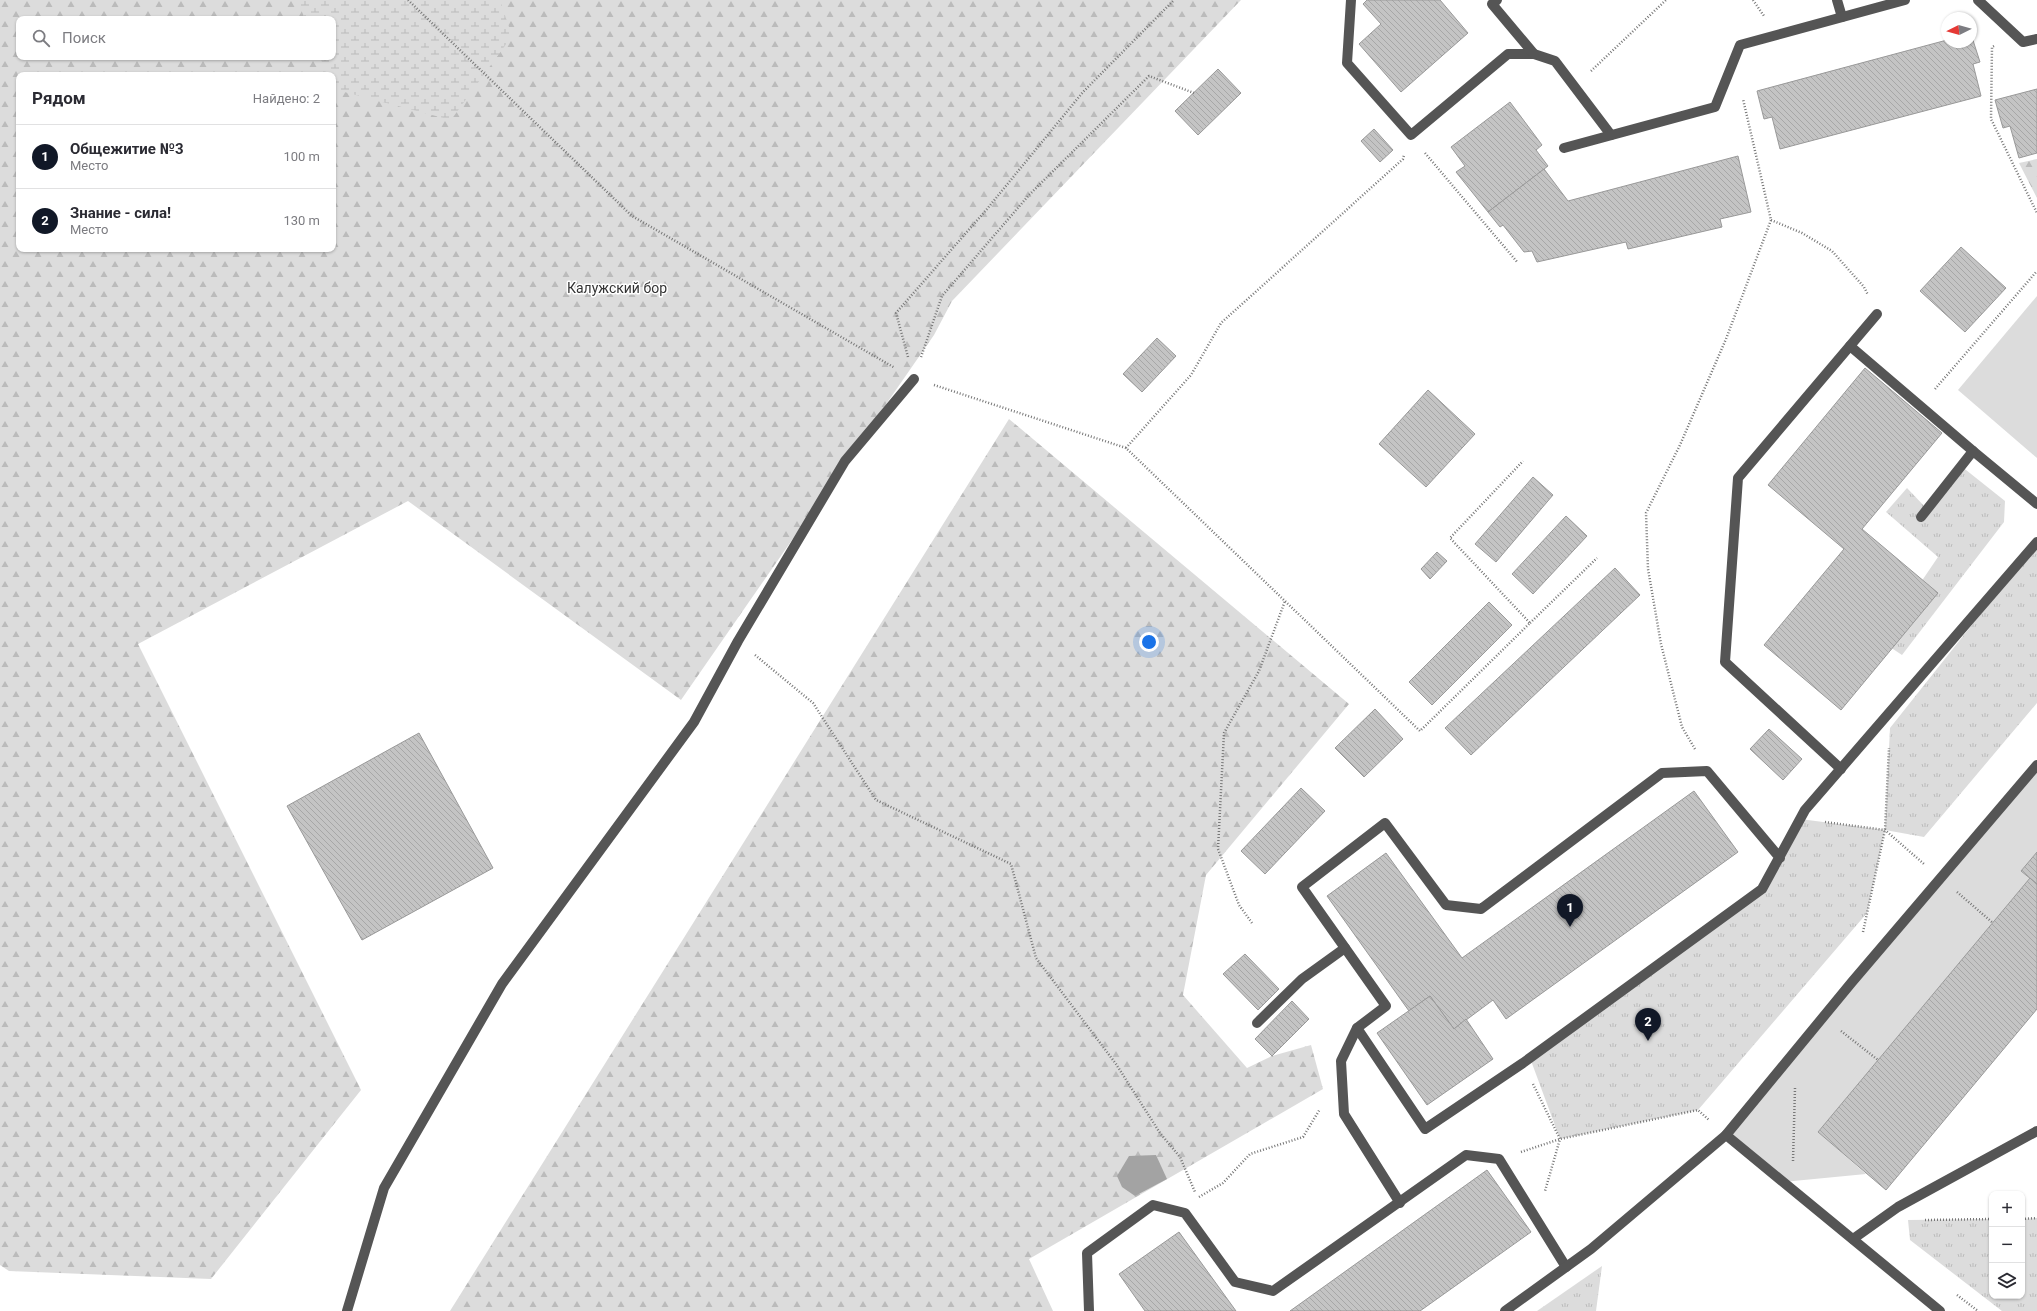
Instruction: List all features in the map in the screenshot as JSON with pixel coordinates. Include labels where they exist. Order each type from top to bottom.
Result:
[{"type":"street","points":[[1351,0],[1347,63],[1411,135],[1508,54],[1534,54],[1555,61],[1611,135]]},
{"type":"street","points":[[1496,0],[1492,4],[1534,54]]},
{"type":"street","points":[[1837,0],[1842,17]]},
{"type":"street","points":[[1564,148],[1715,107],[1740,45],[1905,0]]},
{"type":"street","points":[[1978,0],[2023,42],[2037,39]]},
{"type":"street","points":[[1841,768],[1725,662],[1738,478],[1877,314]]},
{"type":"street","points":[[1850,346],[2037,504]]},
{"type":"street","points":[[347,1311],[384,1188],[498,990],[694,722],[738,641],[845,461],[914,379]]},
{"type":"street","points":[[1921,517],[1973,451]]},
{"type":"street","points":[[1357,1028],[1425,1129],[1523,1063],[1762,889],[1805,810],[2037,542]]},
{"type":"street","points":[[1504,1311],[1591,1250],[1726,1135],[1823,1017],[2037,765]]},
{"type":"street","points":[[1400,1203],[1344,1114],[1341,1061],[1357,1028],[1386,1006],[1302,887],[1385,823],[1446,905],[1481,909],[1662,773],[1707,771],[1780,858]]},
{"type":"street","points":[[1257,1023],[1302,979],[1345,948]]},
{"type":"street","points":[[1853,1239],[1898,1207],[2037,1131]]},
{"type":"street","points":[[1726,1135],[1940,1311]]},
{"type":"street","points":[[1089,1311],[1087,1253],[1152,1205],[1185,1213],[1235,1282],[1273,1292],[1466,1155],[1499,1159],[1566,1267]]},
{"type":"path","points":[[408,0],[632,216],[914,379],[1126,448],[1420,731],[1597,558]]},
{"type":"path","points":[[914,379],[896,313],[987,209],[1083,92],[1174,0]]},
{"type":"path","points":[[1575,87],[1666,0]]},
{"type":"path","points":[[2023,42],[1992,47],[1991,119],[2037,213]]},
{"type":"path","points":[[914,379],[942,296],[1029,195],[1149,76],[1194,93]]},
{"type":"path","points":[[1707,771],[1682,727],[1661,644],[1648,569],[1646,513],[1680,445],[1726,339],[1771,220],[1743,97]]},
{"type":"path","points":[[1126,448],[1191,375],[1221,323],[1403,159],[1411,135]]},
{"type":"path","points":[[1411,135],[1518,263]]},
{"type":"path","points":[[1771,220],[1802,233],[1832,251],[1864,287],[1877,314]]},
{"type":"path","points":[[1921,406],[2037,271]]},
{"type":"path","points":[[1523,461],[1450,538],[1530,623]]},
{"type":"path","points":[[1252,923],[1239,906],[1218,849],[1224,733],[1258,671],[1285,601]]},
{"type":"path","points":[[738,641],[813,704],[876,800],[1011,864],[1036,958],[1116,1064],[1160,1133],[1180,1157],[1197,1198],[1223,1183],[1250,1154],[1303,1137],[1321,1107]]},
{"type":"path","points":[[1862,936],[1885,830],[1890,713]]},
{"type":"path","points":[[1800,819],[1885,830],[1993,923]]},
{"type":"path","points":[[1823,1017],[1878,1060]]},
{"type":"path","points":[[1793,1167],[1797,1049]]},
{"type":"path","points":[[1523,1063],[1560,1139],[1537,1218]]},
{"type":"path","points":[[1499,1159],[1560,1139],[1698,1110]]},
{"type":"path","points":[[2025,1219],[2037,1218]]},
{"type":"path","points":[[1923,1220],[1989,1219]]},
{"type":"path","points":[[1954,1292],[1978,1311]]},
{"type":"green space","name":"Калужский бор","points":[[0,0],[1241,0],[952,301],[934,335],[681,700],[408,501],[138,644],[361,1090],[211,1279],[9,1271],[0,1265]]},
{"type":"green space","points":[[297,0],[500,0],[512,36],[451,120],[336,90],[336,72],[326,72],[321,60],[336,60],[336,16],[304,16]]},
{"type":"green space","points":[[2037,159],[2037,198],[2019,163]]},
{"type":"green space","points":[[2037,296],[2037,458],[1958,390]]},
{"type":"green space","points":[[1009,419],[1349,704],[1206,875],[1183,995],[1247,1068],[1272,1056],[1311,1045],[1323,1089],[1029,1259],[1053,1311],[450,1311]]},
{"type":"green space","points":[[1961,466],[2005,501],[2004,522],[1902,655],[1881,641],[1938,557],[1886,512],[1907,488],[1927,509]]},
{"type":"green space","points":[[2037,543],[2037,703],[1924,837],[1885,830],[1890,728]]},
{"type":"green space","points":[[2037,765],[2037,852],[2021,871],[2030,878],[1818,1132],[1866,1174],[1783,1182],[1726,1135]]},
{"type":"green space","points":[[1800,819],[1885,830],[1867,913],[1698,1110],[1560,1139],[1530,1058],[1762,889]]},
{"type":"green space","points":[[2037,1218],[2037,1311],[2002,1311],[1910,1240],[1908,1220],[1989,1219],[1989,1299],[2025,1299],[2025,1219]]},
{"type":"green space","points":[[1602,1266],[1596,1311],[1537,1311]]},
{"type":"shaded area","points":[[1156,1155],[1167,1179],[1135,1196],[1122,1187],[1117,1176],[1129,1156]]},
{"type":"building","points":[[1367,0],[1440,0],[1468,33],[1401,92],[1359,44],[1381,24],[1363,4]]},
{"type":"building","points":[[1941,42],[1941,48],[1976,48],[1980,62],[1973,64],[1981,96],[1780,149],[1772,117],[1764,119],[1757,91]]},
{"type":"building","points":[[1218,69],[1241,93],[1198,135],[1175,111]]},
{"type":"building","points":[[2037,89],[2037,153],[2019,158],[2010,126],[2003,128],[1995,100]]},
{"type":"building","points":[[1510,102],[1542,145],[1536,150],[1548,166],[1488,212],[1456,172],[1465,166],[1451,147]]},
{"type":"building","points":[[1374,129],[1393,150],[1380,162],[1361,141]]},
{"type":"building","points":[[1738,156],[1751,212],[1720,219],[1722,227],[1628,249],[1626,242],[1537,262],[1532,251],[1524,252],[1503,225],[1500,227],[1488,212],[1544,169],[1568,201]]},
{"type":"building","points":[[1961,247],[2006,288],[1965,332],[1920,291]]},
{"type":"building","points":[[1157,338],[1176,356],[1142,392],[1123,374]]},
{"type":"building","points":[[1865,368],[1942,433],[1862,529],[1938,593],[1841,710],[1764,645],[1844,549],[1768,485]]},
{"type":"building","points":[[1428,390],[1475,434],[1426,487],[1379,444]]},
{"type":"building","points":[[1533,477],[1553,495],[1496,562],[1475,544]]},
{"type":"building","points":[[1566,516],[1587,536],[1533,594],[1512,574]]},
{"type":"building","points":[[1437,552],[1447,561],[1430,579],[1421,569]]},
{"type":"building","points":[[1615,568],[1640,595],[1471,755],[1445,728]]},
{"type":"building","points":[[1489,602],[1512,625],[1432,705],[1409,682]]},
{"type":"building","points":[[1375,709],[1403,739],[1364,777],[1335,748]]},
{"type":"building","points":[[1769,729],[1802,759],[1783,780],[1750,749]]},
{"type":"building","points":[[419,733],[493,868],[362,940],[287,806]]},
{"type":"building","points":[[1301,788],[1325,811],[1265,874],[1241,851]]},
{"type":"building","points":[[1694,791],[1738,852],[1506,1019],[1493,1000],[1454,1029],[1430,996],[1409,1011],[1327,896],[1386,853],[1462,958]]},
{"type":"building","points":[[2037,852],[2037,884],[2021,871]]},
{"type":"building","points":[[2030,878],[2037,884],[2037,1009],[1886,1190],[1818,1132]]},
{"type":"building","points":[[1245,954],[1279,989],[1258,1010],[1223,974]]},
{"type":"building","points":[[1430,996],[1454,1029],[1466,1019],[1493,1059],[1427,1105],[1377,1033]]},
{"type":"building","points":[[1292,1001],[1309,1019],[1272,1056],[1255,1039]]},
{"type":"building","points":[[1487,1170],[1531,1232],[1420,1311],[1290,1311]]},
{"type":"building","points":[[1179,1232],[1236,1311],[1145,1311],[1119,1274]]},
{"type":"place","name":"Общежитие №3","points":[[1570,927]]},
{"type":"place","name":"Знание - сила!","points":[[1648,1041]]}]
